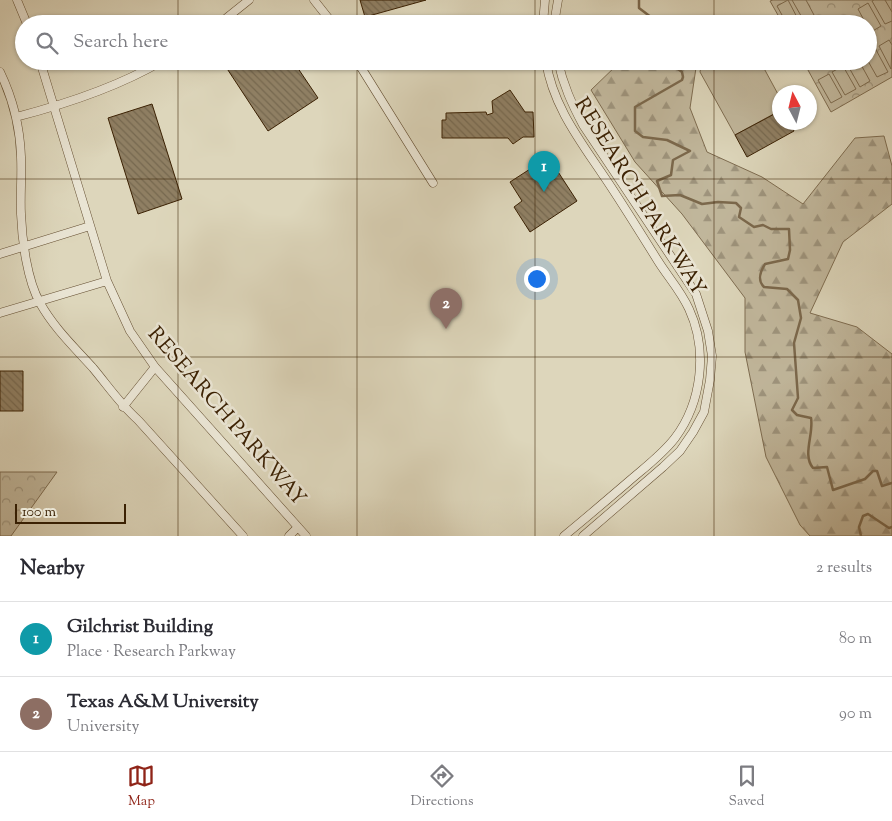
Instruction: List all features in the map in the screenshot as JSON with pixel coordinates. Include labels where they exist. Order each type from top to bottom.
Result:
[{"type":"street","points":[[17,0],[23,15]]},
{"type":"street","points":[[231,15],[249,0]]},
{"type":"street","points":[[314,0],[326,15]]},
{"type":"street","points":[[544,15],[545,0]]},
{"type":"street","points":[[556,15],[558,0]]},
{"type":"street","name":"RESEARCH PARKWAY","points":[[43,70],[107,281],[130,331],[155,367],[306,536]]},
{"type":"street","points":[[16,117],[54,107],[148,70]]},
{"type":"street","points":[[363,70],[433,183]]},
{"type":"street","name":"RESEARCH PARKWAY","points":[[548,70],[561,109],[572,130],[690,310],[697,332],[700,353],[700,373],[696,388],[687,417],[675,438],[659,456],[564,536]]},
{"type":"street","name":"RESEARCH PARKWAY","points":[[560,70],[571,102],[584,125],[696,294],[708,331],[712,356],[704,412],[694,432],[680,451],[663,467],[583,536]]},
{"type":"street","points":[[0,72],[16,117],[22,156],[20,212],[23,246],[39,302],[58,330],[103,380],[123,407],[138,420],[243,536]]},
{"type":"street","points":[[551,82],[562,79]]},
{"type":"street","points":[[613,190],[624,183]]},
{"type":"street","points":[[0,254],[90,226]]},
{"type":"street","points":[[0,313],[107,281]]},
{"type":"street","points":[[123,407],[155,367]]},
{"type":"street","points":[[627,483],[633,492]]},
{"type":"street","points":[[289,536],[298,527]]},
{"type":"green space","points":[[788,0],[796,15],[782,15],[777,6]]},
{"type":"green space","points":[[792,0],[806,0],[814,15],[801,15]]},
{"type":"green space","points":[[885,0],[892,12],[892,21],[885,24],[872,1]]},
{"type":"green space","points":[[892,0],[892,77],[831,112],[808,70],[877,70],[877,15],[778,15],[770,1]]},
{"type":"green space","points":[[868,3],[875,15],[861,15],[858,9]]},
{"type":"green space","points":[[877,19],[881,26],[877,28]]},
{"type":"green space","points":[[889,40],[892,45],[891,69],[879,46]]},
{"type":"green space","points":[[877,52],[888,72],[877,77],[873,70],[877,70]]},
{"type":"green space","points":[[612,70],[696,70],[690,108],[707,152],[762,177],[803,204],[855,138],[884,136],[892,166],[892,204],[843,242],[810,313],[857,327],[892,354],[892,536],[810,536],[800,525],[766,457],[745,352],[745,298],[682,214],[635,162],[591,90]]},
{"type":"green space","points":[[700,70],[765,70],[773,85],[772,115],[735,135]]},
{"type":"green space","points":[[845,70],[856,89],[845,95],[832,72]]},
{"type":"green space","points":[[850,70],[864,70],[870,81],[860,87]]},
{"type":"green space","points":[[829,74],[842,97],[831,103],[818,80]]},
{"type":"green space","points":[[0,472],[57,472],[11,536],[0,536]]},
{"type":"building","points":[[360,0],[426,0],[372,15],[364,15]]},
{"type":"building","points":[[228,70],[299,70],[318,98],[268,131]]},
{"type":"building","points":[[510,90],[525,112],[533,112],[534,137],[523,137],[513,144],[508,138],[442,138],[442,120],[446,120],[446,113],[486,112],[487,115],[493,113],[492,101]]},
{"type":"building","points":[[152,104],[182,199],[138,214],[108,118]]},
{"type":"building","points":[[772,115],[772,130],[794,131],[747,157],[735,135]]},
{"type":"building","points":[[549,154],[553,160],[551,161],[577,201],[530,232],[514,207],[522,201],[510,182],[544,160],[543,158]]},
{"type":"building","points":[[0,371],[23,371],[23,411],[0,411]]},
{"type":"waterway","points":[[639,0],[639,8],[648,15]]},
{"type":"waterway","points":[[679,70],[682,72],[682,80],[635,107],[635,131],[643,137],[667,140],[690,151],[673,160],[671,175],[657,181],[662,196],[680,195],[702,204],[718,202],[736,203],[741,208],[739,217],[754,227],[763,225],[771,229],[789,229],[790,250],[788,259],[765,264],[760,279],[764,287],[787,289],[798,300],[801,318],[794,343],[798,398],[792,410],[797,415],[811,418],[808,451],[810,463],[813,468],[827,467],[833,490],[865,479],[873,471],[877,471],[882,486],[892,483]]},
{"type":"waterway","points":[[861,536],[859,527],[863,516],[868,514],[889,528],[892,527]]},
{"type":"place","name":"Gilchrist Building","points":[[544,192]]},
{"type":"place","name":"Texas A&M University","points":[[446,329]]}]
